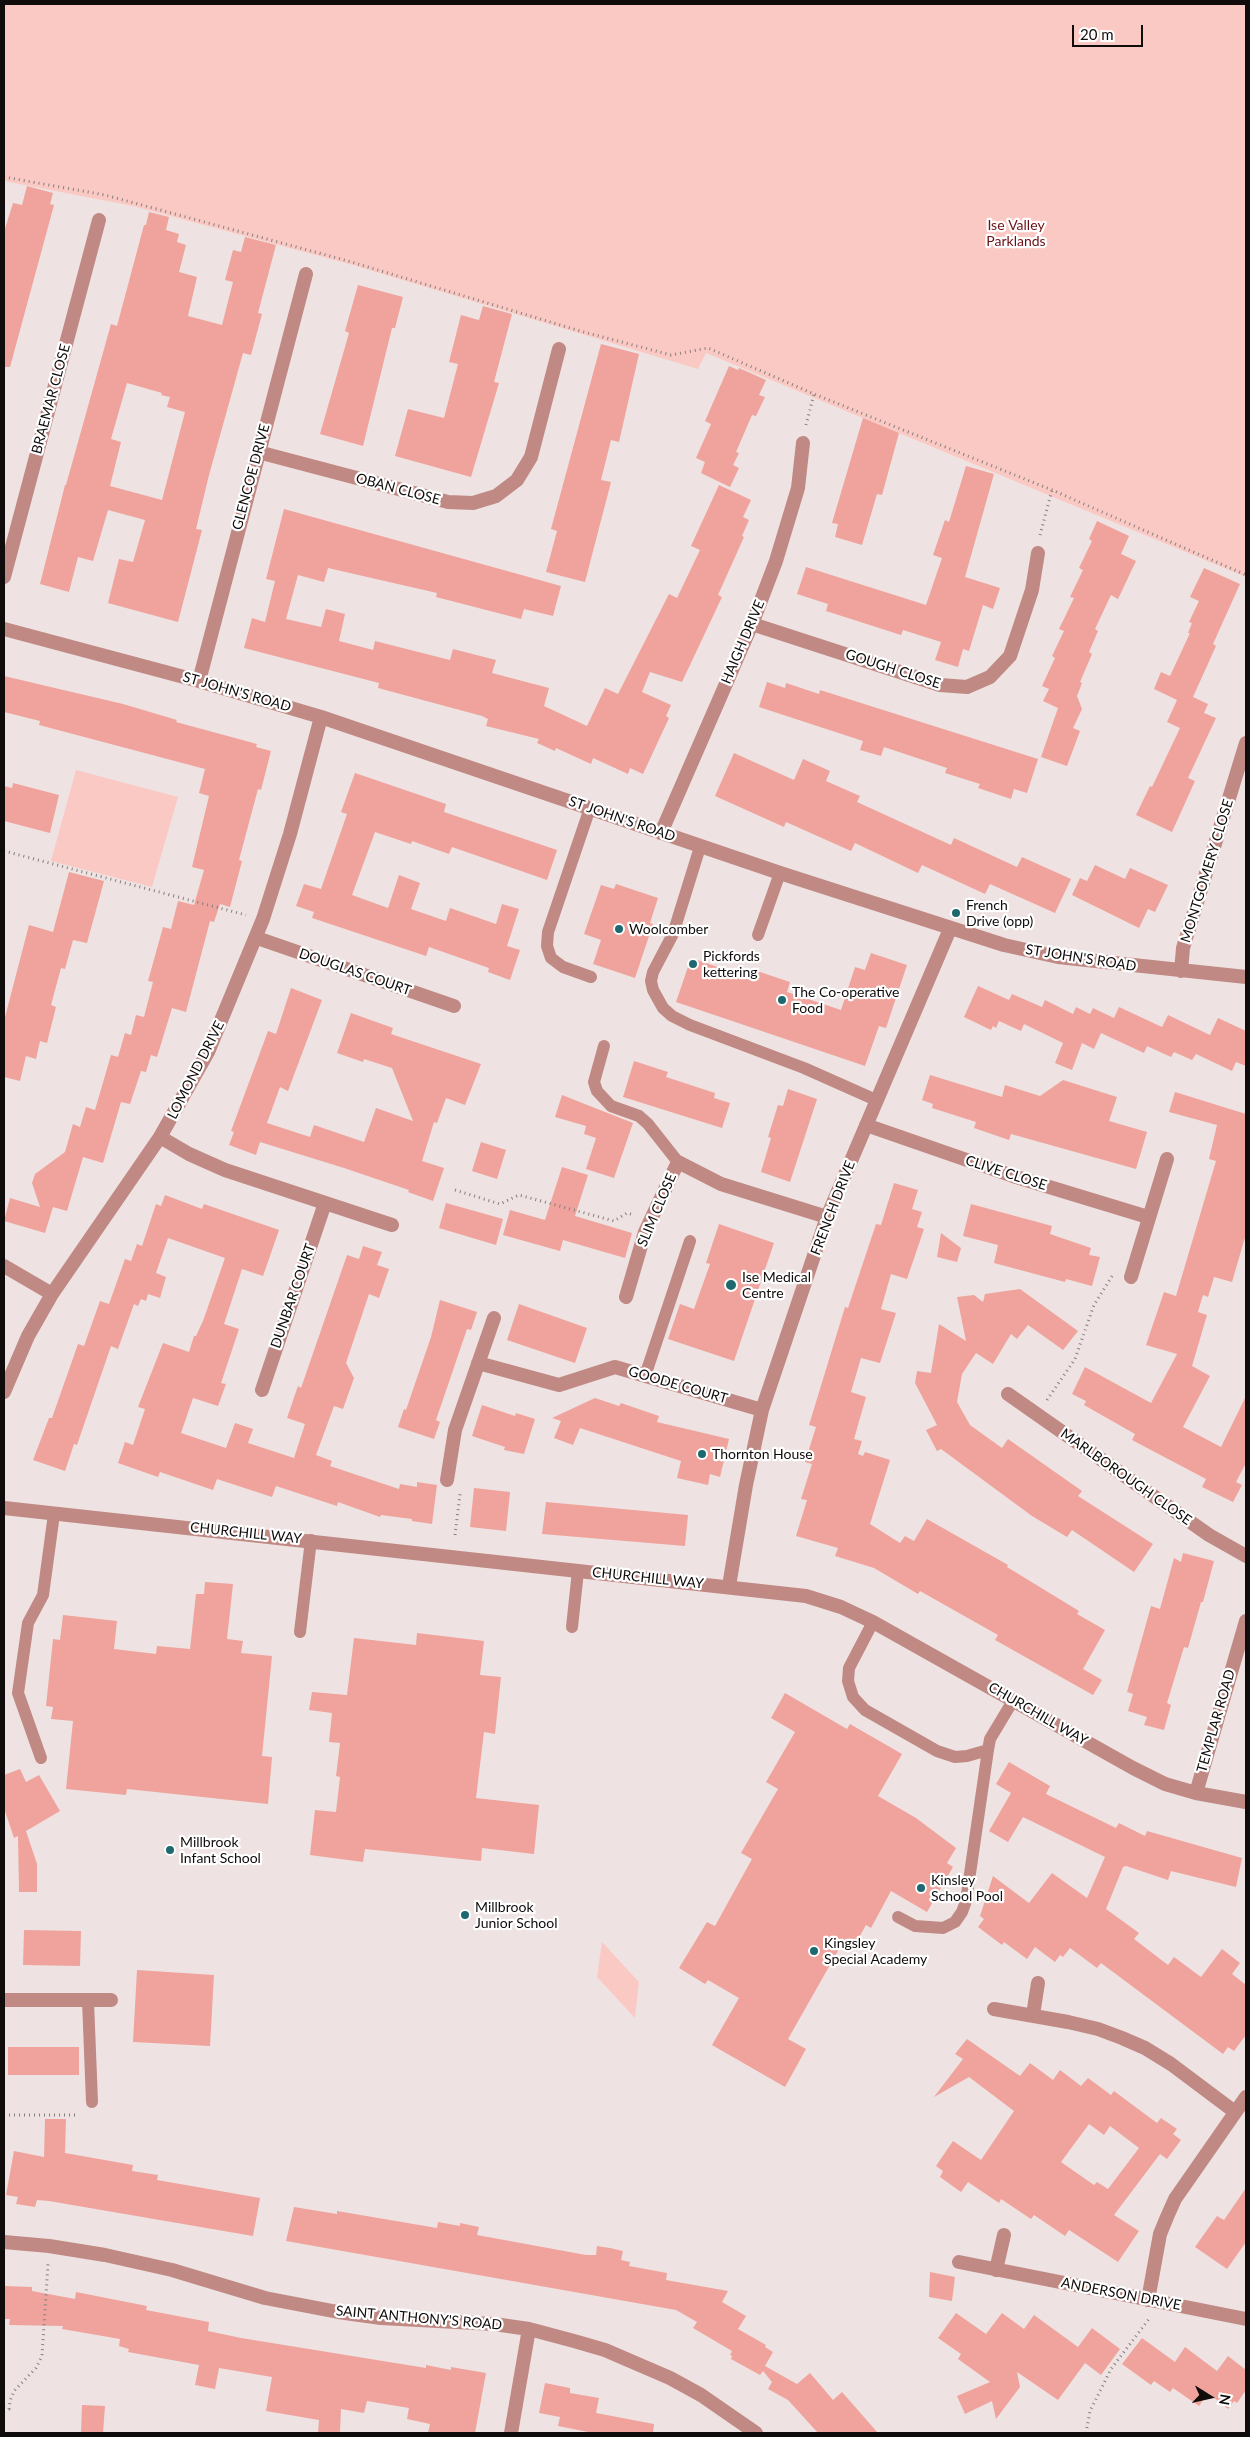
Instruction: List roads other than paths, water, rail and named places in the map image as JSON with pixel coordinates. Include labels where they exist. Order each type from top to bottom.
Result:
[{"type":"street","name":"BRAEMAR CLOSE","points":[[4,578],[99,220]]},
{"type":"street","name":"GLENCOE DRIVE","points":[[199,681],[306,274]]},
{"type":"street","name":"OBAN CLOSE","points":[[258,452],[448,502],[473,503],[496,496],[517,480],[531,457],[559,349]]},
{"type":"street","name":"HAIGH DRIVE","points":[[661,833],[752,624],[776,561],[798,488],[803,443]]},
{"type":"street","name":"GOUGH CLOSE","points":[[752,624],[940,685],[967,688],[990,677],[1010,656],[1032,590],[1038,553]]},
{"type":"street","name":"ST JOHN'S ROAD","points":[[4,629],[199,681],[321,717],[780,873],[1004,944],[1058,957],[1246,977]]},
{"type":"street","name":"LOMOND DRIVE","points":[[4,1392],[28,1336],[52,1294],[160,1137],[208,1052],[257,938],[290,834],[321,717]]},
{"type":"street","name":"MONTGOMERY CLOSE","points":[[1181,971],[1184,948],[1246,743]]},
{"type":"street","name":"FRENCH DRIVE","points":[[730,1586],[746,1484],[762,1410],[827,1217],[950,928]]},
{"type":"street","name":"DOUGLAS COURT","points":[[257,938],[454,1006]]},
{"type":"street","name":"CLIVE CLOSE","points":[[866,1125],[1013,1176],[1148,1217]]},
{"type":"street","points":[[160,1137],[189,1154],[225,1170],[392,1225]]},
{"type":"street","points":[[1132,1272],[1167,1159]]},
{"type":"street","name":"SLIM CLOSE","points":[[626,1297],[645,1232],[678,1162],[721,1184],[827,1217]]},
{"type":"street","name":"DUNBAR COURT","points":[[262,1390],[325,1203]]},
{"type":"street","points":[[4,1266],[52,1294]]},
{"type":"street","points":[[447,1480],[455,1430],[494,1318]]},
{"type":"street","name":"GOODE COURT","points":[[478,1362],[559,1385],[615,1367],[762,1410]]},
{"type":"street","name":"MARLBOROUGH CLOSE","points":[[1008,1394],[1209,1535],[1246,1556]]},
{"type":"street","name":"CHURCHILL WAY","points":[[4,1508],[311,1540],[806,1596],[873,1622],[1014,1699],[1133,1768],[1165,1784],[1196,1793],[1246,1802]]},
{"type":"street","name":"TEMPLAR ROAD","points":[[1196,1793],[1246,1621]]},
{"type":"street","points":[[1033,2015],[1038,1983]]},
{"type":"street","points":[[4,2000],[111,2000]]},
{"type":"street","points":[[994,2009],[1098,2029],[1145,2048],[1235,2112]]},
{"type":"street","points":[[1151,2300],[1160,2234],[1175,2199],[1246,2097]]},
{"type":"street","points":[[996,2270],[1004,2234]]},
{"type":"street","name":"SAINT ANTHONY'S ROAD","points":[[4,2242],[49,2246],[172,2270],[265,2298],[338,2312],[381,2318],[486,2323],[529,2329],[605,2350],[640,2364],[701,2395],[756,2433]]},
{"type":"street","name":"ANDERSON DRIVE","points":[[959,2262],[1246,2319]]},
{"type":"street","points":[[511,2433],[529,2329]]},
{"type":"lane","points":[[590,808],[548,932],[547,946],[551,958],[563,967],[591,977]]},
{"type":"lane","points":[[700,846],[673,934],[653,972],[651,981],[653,990],[663,1008],[672,1016],[690,1025],[804,1068],[876,1100]]},
{"type":"lane","points":[[758,935],[780,873]]},
{"type":"lane","points":[[604,1046],[594,1082],[597,1090],[610,1106],[639,1116],[648,1124],[678,1162]]},
{"type":"lane","points":[[645,1376],[690,1241]]},
{"type":"lane","points":[[41,1758],[18,1693],[28,1623],[42,1595],[54,1514]]},
{"type":"lane","points":[[300,1632],[311,1540]]},
{"type":"lane","points":[[572,1627],[578,1571]]},
{"type":"lane","points":[[873,1622],[849,1668],[848,1681],[858,1704],[947,1756],[968,1756],[988,1750]]},
{"type":"lane","points":[[898,1917],[915,1926],[943,1928],[955,1922],[962,1912],[990,1739],[1014,1699]]},
{"type":"lane","points":[[88,2000],[92,2102]]},
{"type":"place","name":"French Drive (opp)","points":[[956,913]]},
{"type":"place","name":"Woolcomber","points":[[619,929]]},
{"type":"place","name":"Pickfords kettering","points":[[693,964]]},
{"type":"place","name":"The Co-operative Food","points":[[782,1000]]},
{"type":"place","name":"Ise Medical Centre","points":[[731,1285]]},
{"type":"place","name":"Thornton House","points":[[702,1454]]},
{"type":"place","name":"Millbrook Infant School","points":[[170,1850]]},
{"type":"place","name":"Kinsley School Pool","points":[[921,1888]]},
{"type":"place","name":"Millbrook Junior School","points":[[465,1915]]},
{"type":"place","name":"Kingsley Special Academy","points":[[814,1951]]},
{"type":"park label","name":"Ise Valley Parklands","points":[[1016,234]]}]
